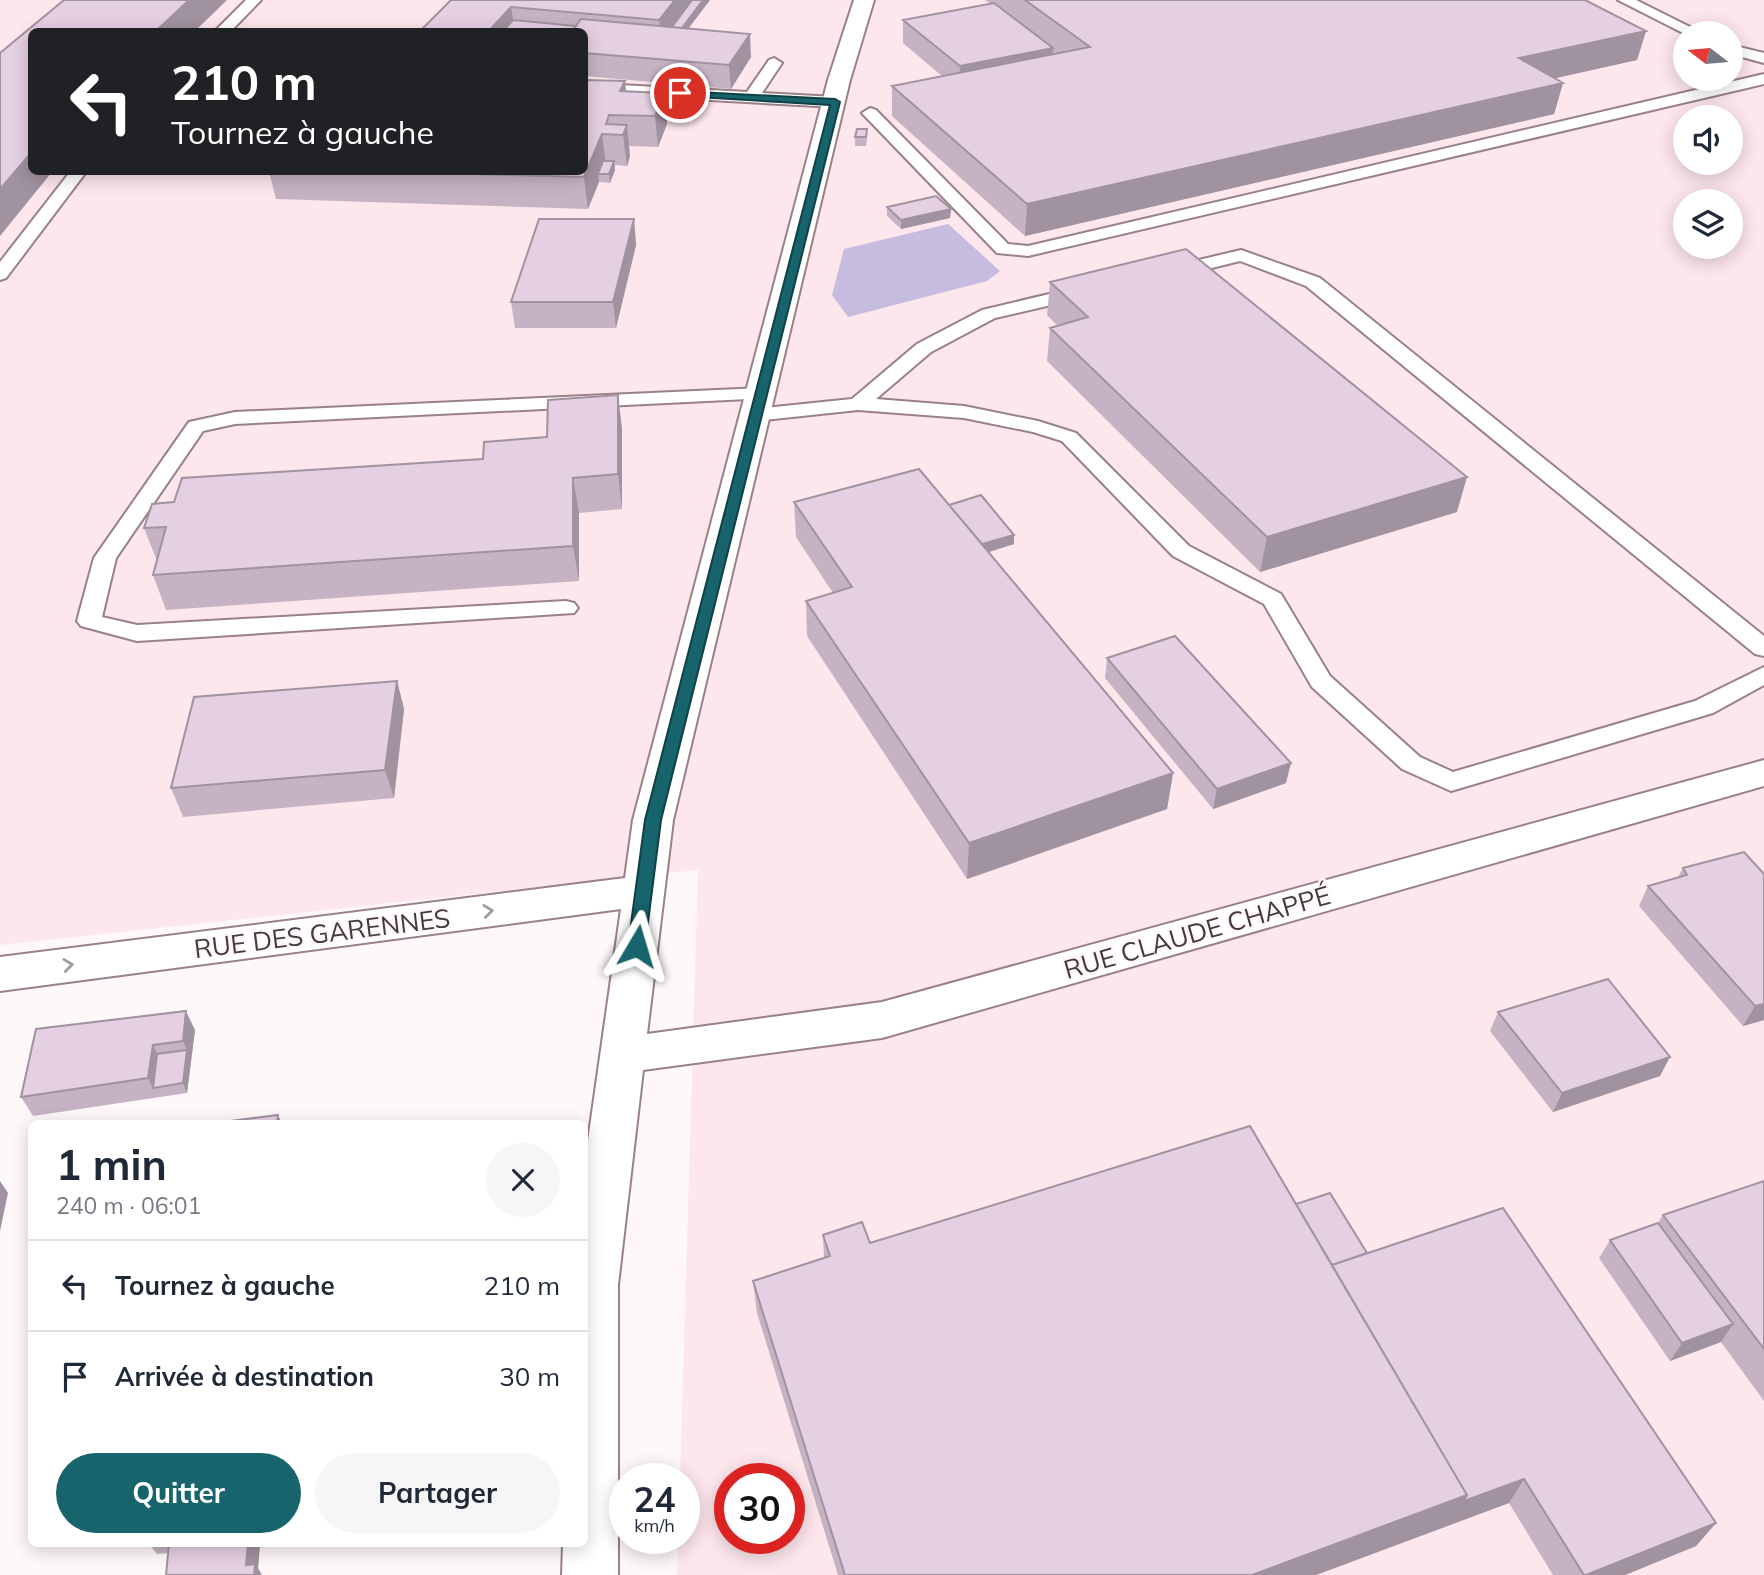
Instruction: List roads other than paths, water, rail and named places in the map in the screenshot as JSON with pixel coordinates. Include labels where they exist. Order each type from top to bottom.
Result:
[{"type":"street","points":[[590,1575],[593,1285],[653,820],[758,405],[853,108],[839,80],[864,0]]},
{"type":"street","name":"RUE CLAUDE CHAPPÉ","points":[[623,1055],[882,1020],[1764,773]]},
{"type":"street","name":"RUE DES GARENNES","points":[[0,974],[644,891]]},
{"type":"lane","points":[[225,28],[254,0]]},
{"type":"lane","points":[[1625,0],[1673,23]]},
{"type":"lane","points":[[1743,52],[1764,58]]},
{"type":"lane","points":[[752,97],[774,63]]},
{"type":"lane","points":[[588,88],[752,97],[853,108],[1003,249],[1028,251],[1764,79]]},
{"type":"lane","points":[[0,274],[76,175]]},
{"type":"lane","points":[[1149,277],[1241,256],[1313,282],[1764,649]]},
{"type":"lane","points":[[858,404],[924,348],[989,314],[1109,286]]},
{"type":"lane","points":[[566,608],[137,633],[89,621],[105,558],[196,426],[235,418],[858,404],[964,412],[1038,427],[1069,437],[1181,551],[1273,599],[1321,681],[1410,763],[1451,782],[1704,707],[1764,675]]}]
